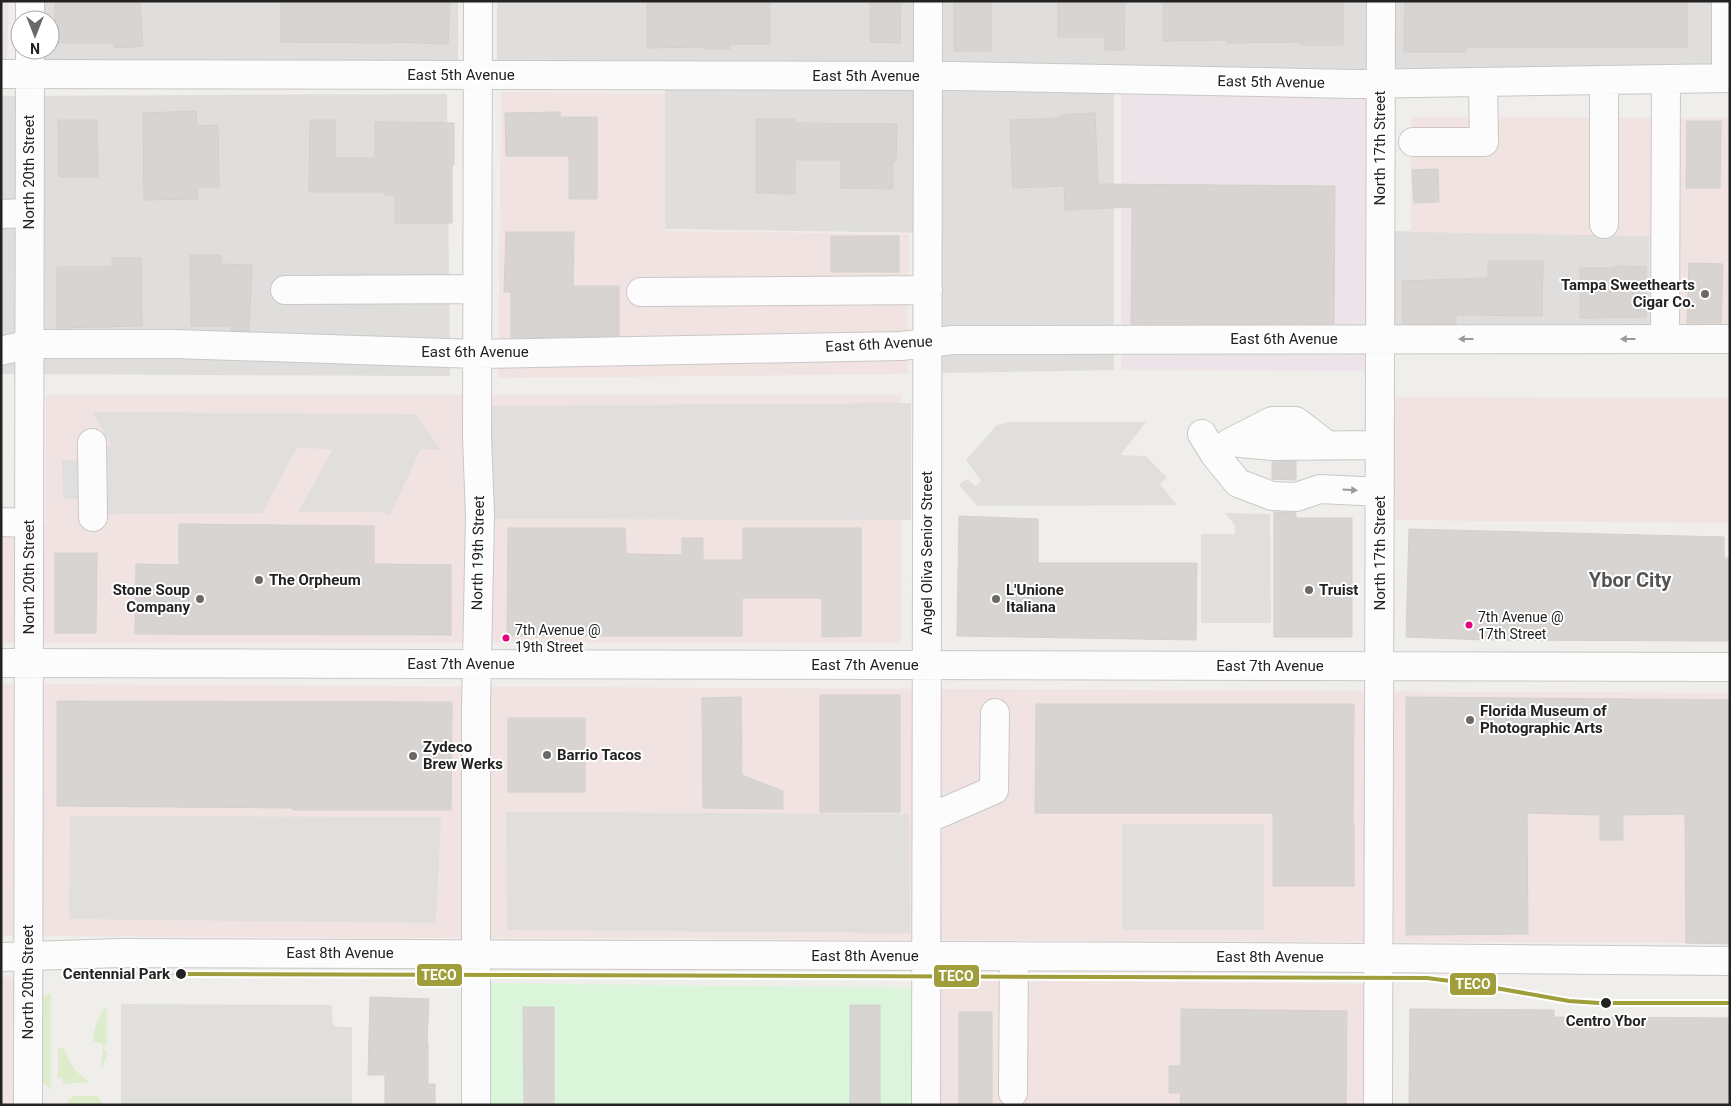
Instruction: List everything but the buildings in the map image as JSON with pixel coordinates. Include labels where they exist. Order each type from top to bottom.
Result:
[{"type":"street","name":"North 19th Street","points":[[476,1105],[476,664],[480,515],[477,438],[478,1]]},
{"type":"street","name":"Angel Oliva Senior Street","points":[[926,1105],[928,1]]},
{"type":"street","name":"North 17th Street","points":[[1378,1105],[1381,1]]},
{"type":"street","points":[[1726,1],[1728,78]]},
{"type":"street","name":"East 5th Avenue","points":[[1,74],[30,62],[478,75],[928,76],[1380,84],[1728,78]]},
{"type":"street","name":"North 20th Street","points":[[28,1105],[30,62]]},
{"type":"street","points":[[1665,339],[1666,79]]},
{"type":"street","points":[[1604,80],[1604,224]]},
{"type":"street","points":[[1413,142],[1484,142],[1483,82]]},
{"type":"street","points":[[1,214],[29,213]]},
{"type":"street","points":[[285,290],[477,289]]},
{"type":"street","points":[[641,292],[928,290]]},
{"type":"street","name":"East 6th Avenue","points":[[1,351],[29,344],[176,344],[477,354],[901,346],[953,340],[1730,339]]},
{"type":"street","points":[[1216,443],[1272,421],[1296,421],[1327,445]]},
{"type":"street","points":[[92,443],[93,517]]},
{"type":"street","points":[[1216,443],[1272,462],[1296,462],[1327,445],[1380,445]]},
{"type":"street","points":[[1216,443],[1238,483],[1272,478],[1296,478],[1320,489],[1380,492]]},
{"type":"street","points":[[1,522],[29,523]]},
{"type":"street","name":"East 7th Avenue","points":[[1,663],[1730,667]]},
{"type":"street","points":[[927,820],[994,790],[995,713]]},
{"type":"street","name":"East 8th Avenue","points":[[1,957],[120,953],[1730,960]]},
{"type":"street","points":[[1013,1094],[1014,956]]},
{"type":"shaded area","points":[[1,1],[9,1],[7,63],[1,63]]},
{"type":"shaded area","points":[[36,1],[458,1],[458,76],[37,68],[37,60],[60,60],[60,10],[36,10]]},
{"type":"shaded area","points":[[497,1],[1730,1],[1730,65],[1361,70],[1114,68],[1114,370],[937,373],[940,233],[665,229],[665,72],[497,74]]},
{"type":"shaded area","points":[[1121,86],[1380,86],[1380,371],[1121,370]]},
{"type":"shaded area","points":[[501,92],[665,94],[665,231],[909,234],[908,374],[498,378]]},
{"type":"shaded area","points":[[447,94],[450,376],[1,374],[1,96]]},
{"type":"shaded area","points":[[1411,117],[1730,118],[1730,330],[1649,329],[1649,236],[1411,232]]},
{"type":"shaded area","points":[[1395,231],[1649,236],[1649,329],[1395,331]]},
{"type":"shaded area","points":[[46,395],[901,395],[901,643],[1,643],[1,524],[46,524]]},
{"type":"shaded area","points":[[1392,397],[1730,398],[1730,523],[1393,520]]},
{"type":"shaded area","points":[[911,403],[911,520],[483,519],[481,406]]},
{"type":"shaded area","points":[[93,412],[415,414],[441,450],[421,449],[390,515],[381,512],[298,512],[333,449],[297,448],[262,513],[118,514],[93,517],[93,499],[63,499],[62,460],[92,459],[92,443],[112,447]]},
{"type":"shaded area","points":[[1008,422],[1146,422],[1120,455],[1146,456],[1167,478],[1160,484],[1177,505],[977,506],[959,485],[967,479],[975,486],[981,481],[966,460],[996,426]]},
{"type":"shaded area","points":[[1225,513],[1270,514],[1271,623],[1201,623],[1201,534],[1235,534],[1235,525]]},
{"type":"shaded area","points":[[1,684],[1730,693],[1730,943],[1,936]]},
{"type":"shaded area","points":[[506,812],[909,814],[910,933],[507,930]]},
{"type":"shaded area","points":[[70,816],[441,817],[436,923],[69,919]]},
{"type":"shaded area","points":[[1122,824],[1264,824],[1264,930],[1122,930]]},
{"type":"shaded area","points":[[1,977],[13,977],[13,1105],[1,1105]]},
{"type":"shaded area","points":[[927,980],[1374,984],[1373,1105],[927,1105]]},
{"type":"shaded area","points":[[121,1004],[332,1005],[332,1021],[334,1025],[338,1027],[352,1027],[352,1105],[121,1105]]},
{"type":"green space","points":[[482,983],[919,988],[919,1105],[481,1105]]},
{"type":"green space","points":[[51,993],[51,1090],[42,1081],[42,997]]},
{"type":"green space","points":[[107,1006],[107,1044],[105,1044],[104,1050],[107,1051],[103,1068],[100,1063],[102,1062],[103,1045],[93,1042],[97,1023]]},
{"type":"green space","points":[[58,1048],[64,1049],[74,1068],[90,1082],[63,1084],[63,1078],[58,1078]]},
{"type":"green space","points":[[73,1096],[97,1096],[104,1105],[65,1105]]},
{"type":"tram line","points":[[121,974],[181,974]]},
{"type":"transit line","name":"TECO","points":[[181,974],[1427,978],[1569,1001],[1599,1003],[1730,1003]]},
{"type":"place","name":"Tampa Sweethearts Cigar Co.","points":[[1705,294]]},
{"type":"place","name":"The Orpheum","points":[[259,580]]},
{"type":"place","name":"Truist","points":[[1309,590]]},
{"type":"place","name":"Stone Soup Company","points":[[200,599]]},
{"type":"place","name":"L'Unione Italiana","points":[[996,599]]},
{"type":"place","name":"7th Avenue @ 17th Street","points":[[1469,625]]},
{"type":"place","name":"7th Avenue @ 19th Street","points":[[506,638]]},
{"type":"place","name":"Florida Museum of Photographic Arts","points":[[1470,720]]},
{"type":"place","name":"Barrio Tacos","points":[[547,755]]},
{"type":"place","name":"Zydeco Brew Werks","points":[[413,756]]},
{"type":"place","name":"Centennial Park","points":[[181,974]]},
{"type":"place","name":"Centro Ybor","points":[[1606,1003]]},
{"type":"district","name":"Ybor City","points":[[1630,580]]}]
